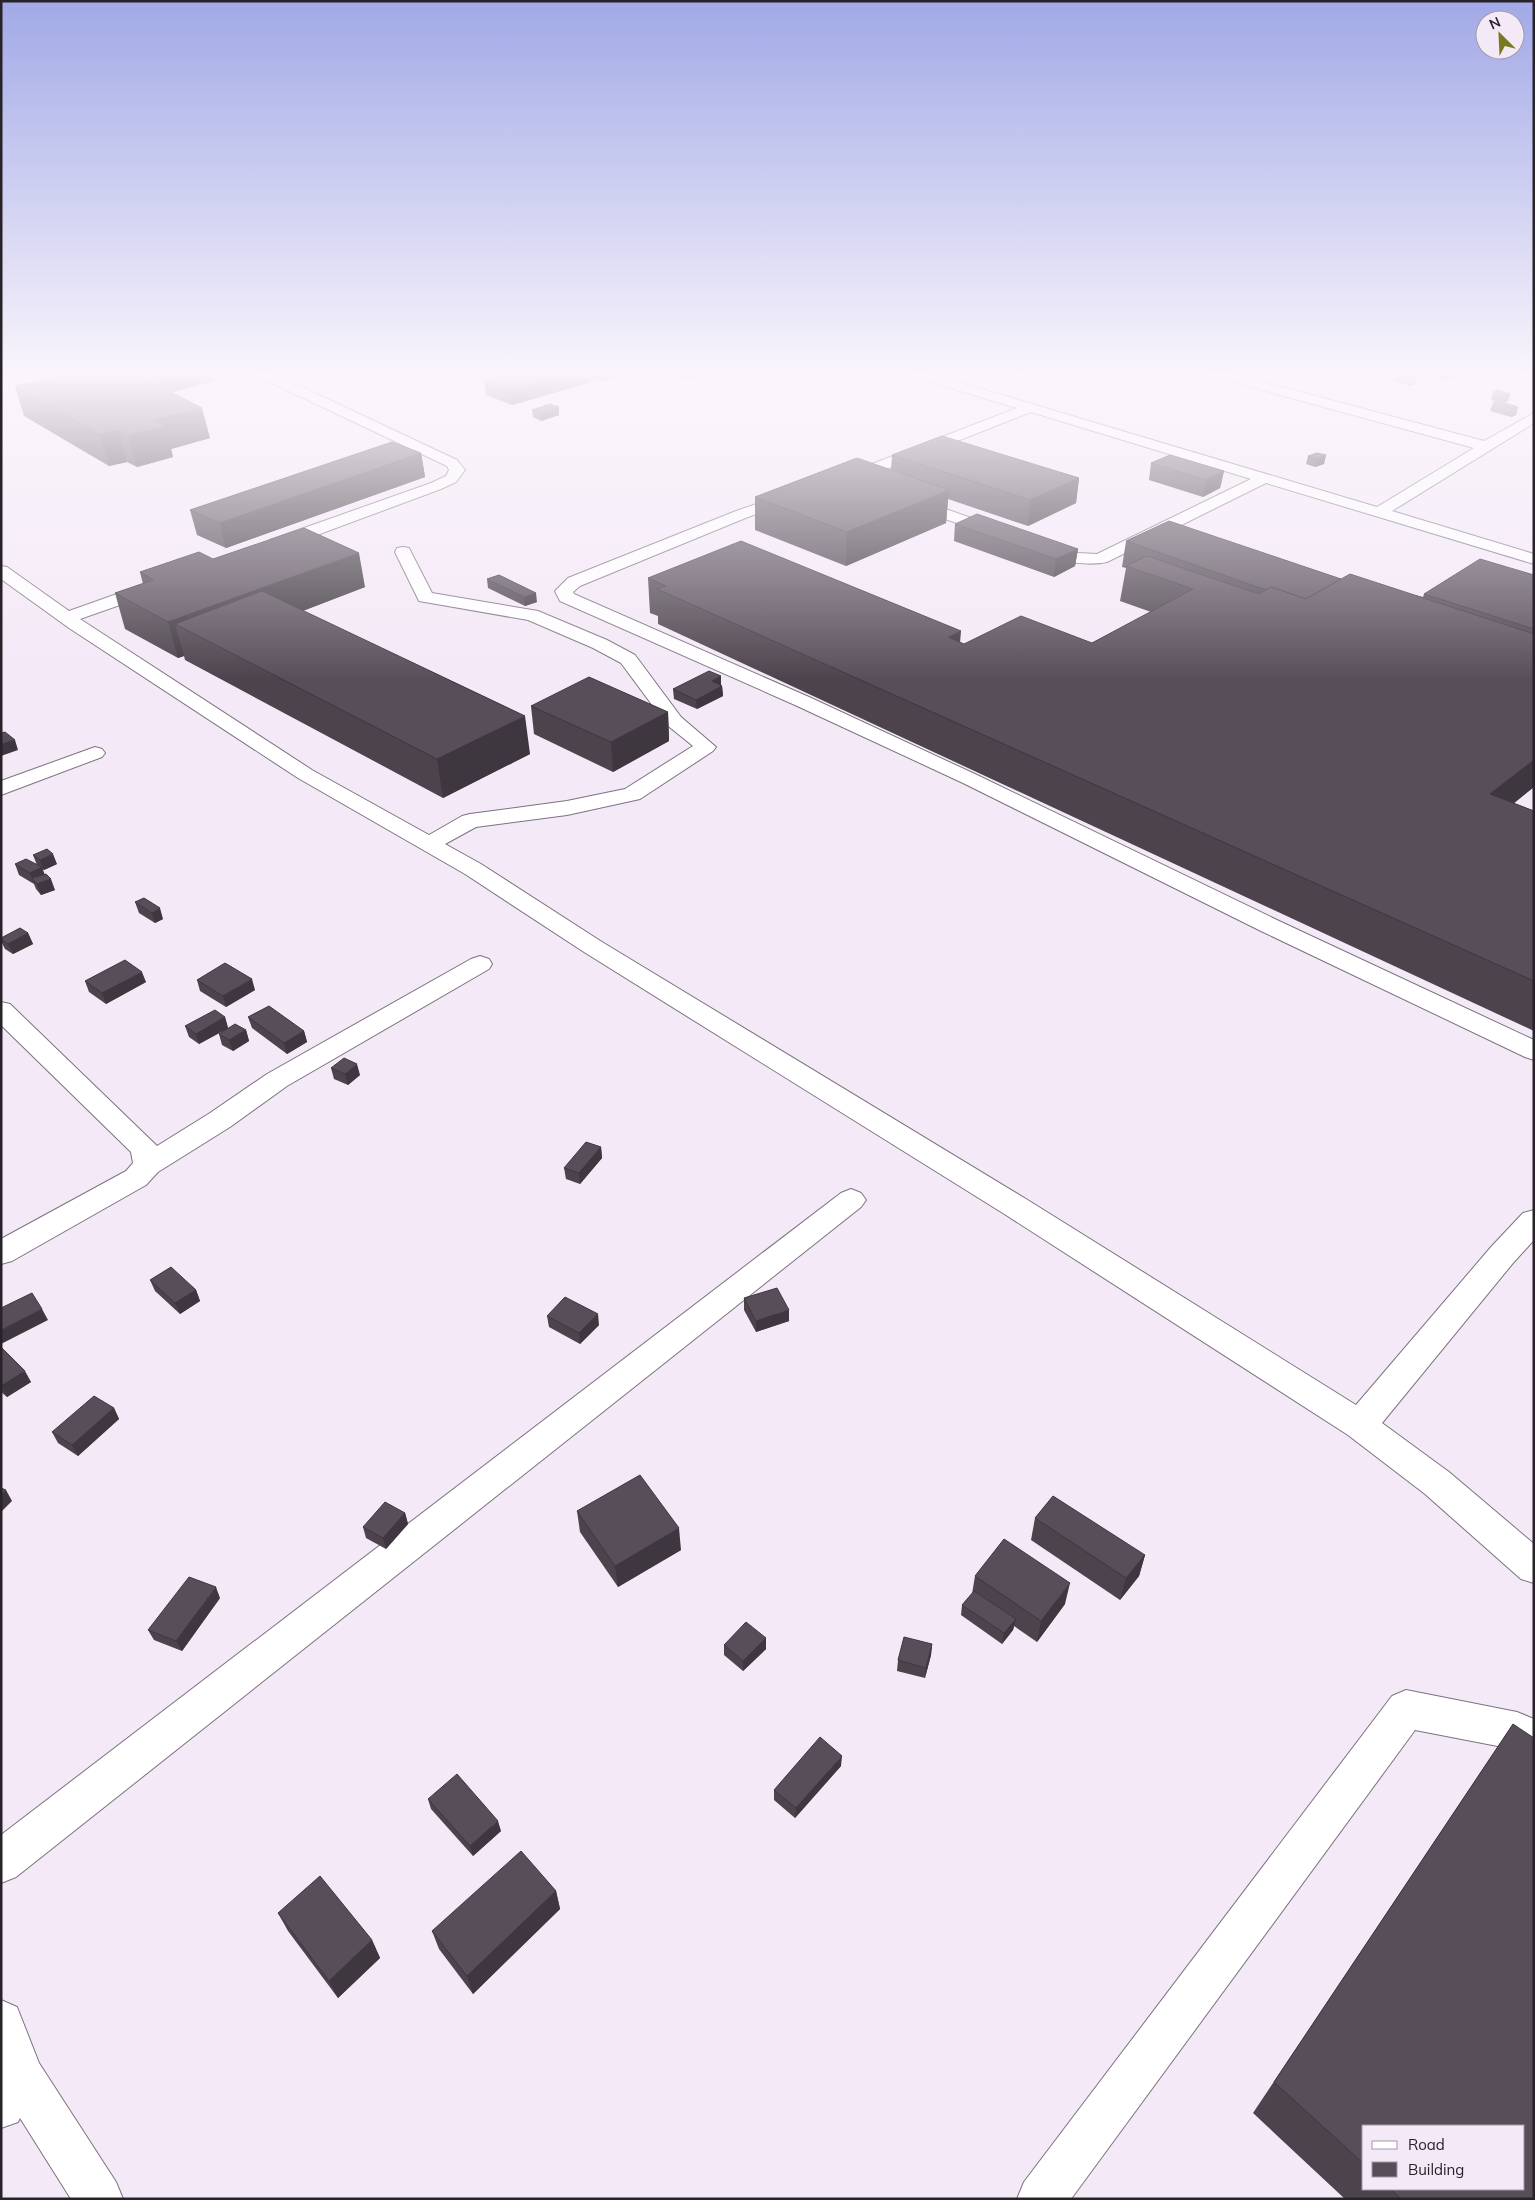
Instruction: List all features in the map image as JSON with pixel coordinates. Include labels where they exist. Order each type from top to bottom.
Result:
[{"type":"street","points":[[261,549],[436,486],[451,479],[454,475]]},
{"type":"street","points":[[838,482],[858,475]]},
{"type":"street","points":[[860,475],[857,481],[881,491]]},
{"type":"street","points":[[1254,475],[1534,559]]},
{"type":"street","points":[[1379,512],[1439,475]]},
{"type":"street","points":[[900,498],[1076,559],[1089,561],[1194,514],[1265,478]]},
{"type":"street","points":[[807,492],[742,514],[574,582],[564,590],[566,597],[802,701],[961,774],[1270,926],[1534,1051]]},
{"type":"street","points":[[403,552],[425,597],[532,614],[600,644],[628,659],[674,721],[706,747],[632,794],[567,808],[470,821],[428,844]]},
{"type":"street","points":[[1,571],[67,618],[305,774],[473,869],[593,947],[1016,1208],[1360,1425],[1437,1484],[1534,1567]]},
{"type":"street","points":[[67,618],[169,582]]},
{"type":"street","points":[[1,789],[95,753]]},
{"type":"street","points":[[1,1253],[136,1178],[148,1165],[220,1120],[277,1080],[480,964]]},
{"type":"street","points":[[1,1010],[144,1148],[148,1165]]},
{"type":"street","points":[[1,1862],[851,1200]]},
{"type":"street","points":[[1360,1425],[1502,1255],[1534,1221]]},
{"type":"street","points":[[1042,2199],[1406,1709],[1517,1732],[1534,1744]]},
{"type":"street","points":[[1,2023],[12,2092],[99,2199]]},
{"type":"building","points":[[295,475],[359,475],[220,523],[190,510]]},
{"type":"building","points":[[813,475],[905,475],[949,490],[847,532],[755,497]]},
{"type":"building","points":[[952,475],[1068,475],[1079,478],[1030,500]]},
{"type":"building","points":[[1189,475],[1217,475],[1206,480]]},
{"type":"building","points":[[977,514],[1078,549],[1056,559],[955,524]]},
{"type":"building","points":[[1169,521],[1341,579],[1306,599],[1271,587],[1266,590],[1126,541]]},
{"type":"building","points":[[304,528],[359,553],[168,622],[115,593],[153,580],[140,572],[199,552],[213,559]]},
{"type":"building","points":[[741,541],[961,631],[948,637],[964,644],[1021,616],[1092,643],[1193,589],[1126,566],[1147,556],[1259,594],[1271,587],[1306,599],[1350,574],[1534,634],[1534,760],[1490,794],[1534,811],[1534,981],[657,589],[666,586],[648,578]]},
{"type":"building","points":[[1480,559],[1534,575],[1534,629],[1424,594]]},
{"type":"building","points":[[499,575],[536,593],[524,597],[487,579]]},
{"type":"building","points":[[262,591],[525,716],[437,759],[175,624]]},
{"type":"building","points":[[709,671],[721,676],[712,681],[722,686],[696,700],[673,689]]},
{"type":"building","points":[[589,677],[668,712],[611,742],[531,706]]},
{"type":"building","points":[[5,732],[15,740],[1,744],[1,733]]},
{"type":"building","points":[[47,849],[53,854],[40,860],[33,855]]},
{"type":"building","points":[[26,859],[42,867],[30,873],[15,864]]},
{"type":"building","points":[[46,874],[51,879],[37,884],[32,878]]},
{"type":"building","points":[[144,898],[160,908],[152,913],[135,902]]},
{"type":"building","points":[[20,928],[28,933],[8,944],[1,939],[1,938]]},
{"type":"building","points":[[125,960],[142,972],[102,993],[85,981]]},
{"type":"building","points":[[225,963],[252,979],[223,996],[197,980]]},
{"type":"building","points":[[269,1006],[304,1031],[284,1043],[248,1017]]},
{"type":"building","points":[[215,1010],[225,1017],[196,1034],[185,1026]]},
{"type":"building","points":[[235,1024],[246,1030],[229,1040],[219,1034]]},
{"type":"building","points":[[344,1058],[357,1064],[345,1074],[331,1068]]},
{"type":"building","points":[[586,1142],[601,1147],[579,1173],[564,1168]]},
{"type":"building","points":[[171,1267],[196,1290],[175,1303],[150,1280]]},
{"type":"building","points":[[777,1288],[789,1310],[756,1321],[744,1298]]},
{"type":"building","points":[[32,1293],[42,1309],[1,1330],[1,1308]]},
{"type":"building","points":[[565,1297],[598,1314],[579,1333],[547,1316]]},
{"type":"building","points":[[1,1347],[25,1371],[1,1386]]},
{"type":"building","points":[[94,1396],[114,1408],[72,1445],[52,1432]]},
{"type":"building","points":[[640,1475],[679,1528],[615,1566],[577,1511]]},
{"type":"building","points":[[1053,1496],[1145,1555],[1126,1578],[1035,1518]]},
{"type":"building","points":[[385,1502],[405,1513],[383,1538],[363,1527]]},
{"type":"building","points":[[1004,1539],[1070,1583],[1041,1621],[975,1576]]},
{"type":"building","points":[[189,1577],[216,1587],[176,1641],[148,1630]]},
{"type":"building","points":[[974,1591],[1016,1619],[1004,1633],[962,1605]]},
{"type":"building","points":[[746,1622],[766,1638],[743,1661],[724,1645]]},
{"type":"building","points":[[904,1637],[932,1644],[926,1668],[898,1660]]},
{"type":"building","points":[[1513,1724],[1534,1738],[1534,2199],[1401,2199],[1392,2190],[1525,2190],[1525,2125],[1362,2125],[1362,2162],[1274,2082]]},
{"type":"building","points":[[820,1737],[842,1756],[796,1808],[774,1790]]},
{"type":"building","points":[[457,1774],[498,1821],[470,1846],[428,1799]]},
{"type":"building","points":[[521,1851],[556,1891],[467,1976],[432,1931]]},
{"type":"building","points":[[320,1876],[372,1940],[329,1981],[278,1913]]}]
